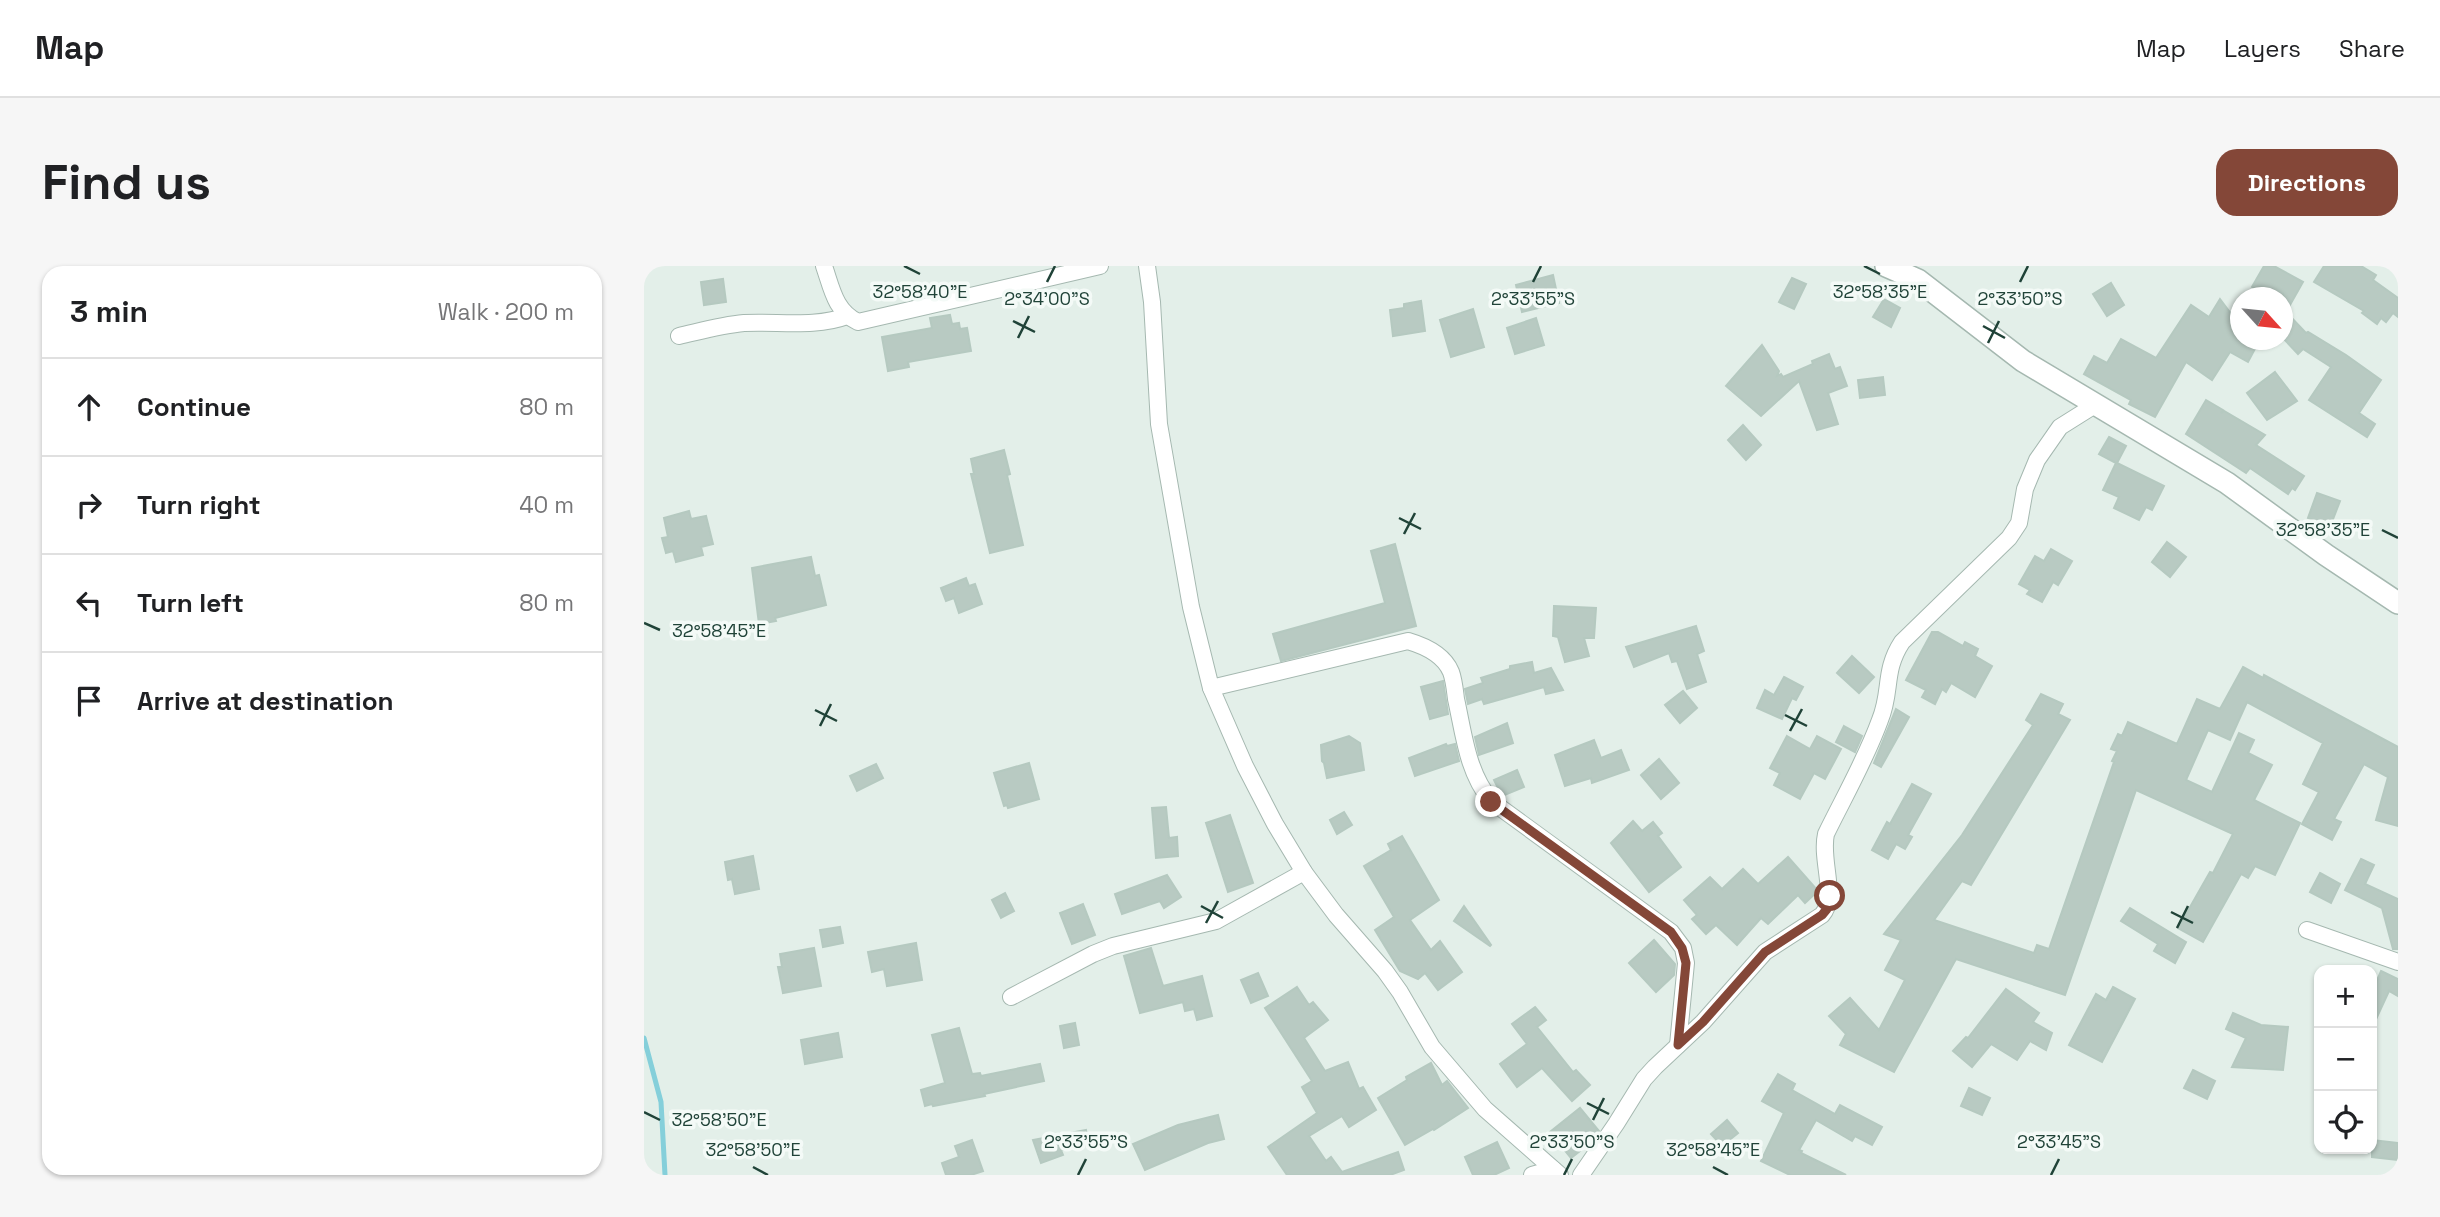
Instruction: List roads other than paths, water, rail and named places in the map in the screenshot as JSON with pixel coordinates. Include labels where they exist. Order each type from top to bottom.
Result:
[{"type":"street","points":[[824,266],[839,307],[847,316],[858,322],[1100,266]]},
{"type":"street","points":[[1147,266],[1152,302],[1159,424],[1191,607],[1211,688],[1245,766],[1304,872],[1336,915],[1385,971],[1432,1047],[1485,1109],[1556,1172]]},
{"type":"street","points":[[1886,266],[1918,280],[2023,361],[2227,483],[2398,603]]},
{"type":"street","points":[[679,336],[744,323],[832,321],[847,316]]},
{"type":"street","points":[[1581,1175],[1644,1079],[1703,1022],[1765,952],[1827,909],[1830,896],[1823,853],[1826,834],[1880,723],[1886,703],[1889,668],[1894,654],[1902,642],[2009,538],[2019,523],[2025,489],[2037,460],[2060,427],[2095,405]]},
{"type":"street","points":[[1211,688],[1408,641],[1433,652],[1451,672],[1466,752],[1479,787],[1491,802],[1671,932],[1682,948],[1686,963],[1678,1045]]},
{"type":"street","points":[[1011,997],[1103,950],[1216,921],[1304,872]]},
{"type":"street","points":[[2307,930],[2398,962]]},
{"type":"street","points":[[1532,1175],[1556,1172]]},
{"type":"waterway","points":[[644,1038],[661,1102],[665,1175]]}]
